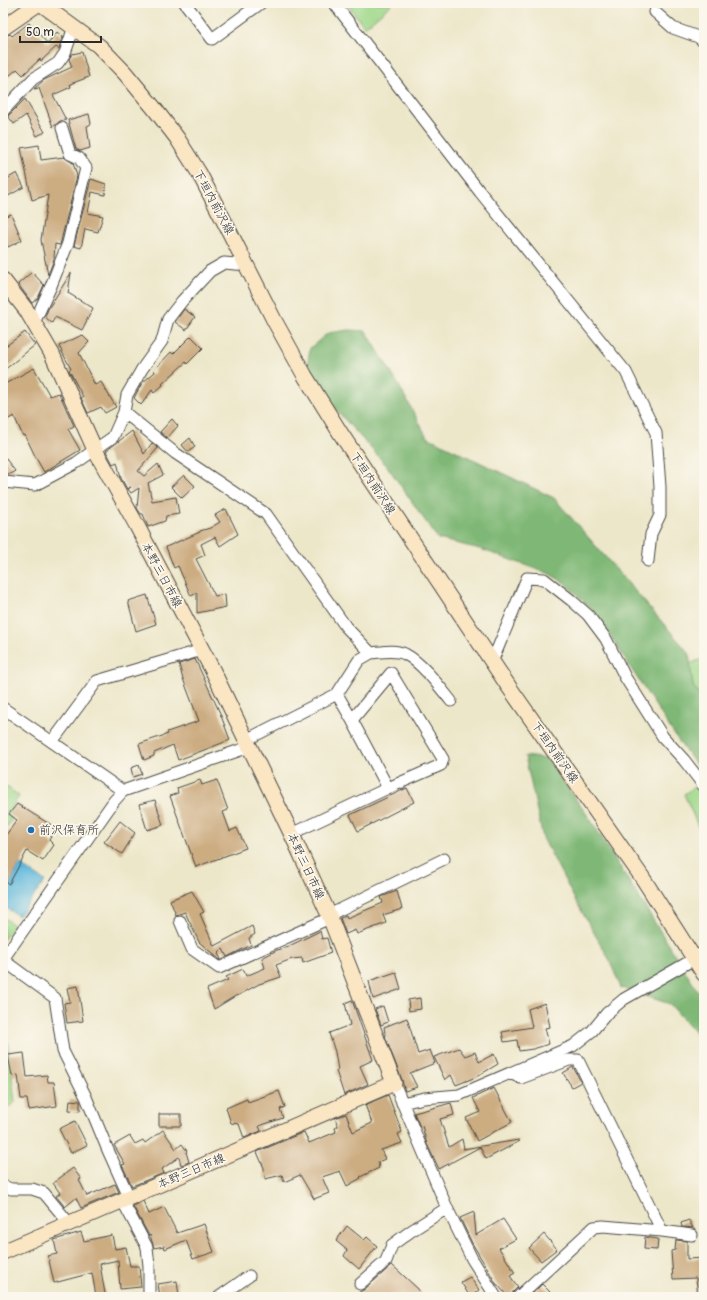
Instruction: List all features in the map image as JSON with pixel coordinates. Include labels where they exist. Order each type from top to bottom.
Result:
[{"type":"main road","name":"下垣内前沢線","points":[[39,3],[99,46],[125,73],[177,138],[199,173],[274,320],[309,383],[402,528],[492,662],[699,956],[704,974]]},
{"type":"main road","points":[[3,28],[22,13],[39,3]]},
{"type":"main road","name":"本野三日市線","points":[[3,280],[27,311],[52,354],[95,450],[202,650],[329,915],[394,1083],[3,1252]]},
{"type":"street","points":[[185,3],[212,39],[261,3]]},
{"type":"street","points":[[334,3],[480,192],[626,372],[656,433],[660,487],[660,515],[652,534],[648,561]]},
{"type":"street","points":[[655,12],[673,28],[698,37],[704,42]]},
{"type":"street","points":[[3,111],[33,79],[58,63],[65,53],[74,27]]},
{"type":"street","points":[[34,323],[68,243],[86,168],[79,158],[70,154],[62,128]]},
{"type":"street","points":[[3,482],[35,485],[76,463],[113,437],[124,412],[127,396],[142,369],[162,341],[168,319],[182,301],[210,271],[224,263],[247,265]]},
{"type":"street","points":[[124,412],[175,453],[266,514],[346,628],[371,653]]},
{"type":"street","points":[[492,662],[527,578],[544,579],[588,615],[606,639],[625,677],[663,737],[684,760],[704,787]]},
{"type":"street","points":[[52,742],[96,681],[202,650]]},
{"type":"street","points":[[149,1297],[149,1266],[147,1247],[126,1199],[86,1097],[63,1051],[55,998],[3,959],[114,801],[123,791],[247,743],[338,694],[359,660],[371,653],[388,651],[405,653],[425,670],[451,701]]},
{"type":"street","points":[[291,834],[388,788],[441,765],[443,758],[391,673],[352,720]]},
{"type":"street","points":[[338,694],[388,788]]},
{"type":"street","points":[[3,708],[123,791]]},
{"type":"street","points":[[180,921],[192,949],[220,968],[323,921],[329,915],[444,859]]},
{"type":"street","points":[[402,1103],[424,1098],[459,1095],[573,1046],[592,1032],[607,1013],[624,999],[699,956]]},
{"type":"street","points":[[510,1073],[521,1078],[569,1060],[578,1060],[662,1231]]},
{"type":"street","points":[[394,1083],[447,1208],[472,1259],[496,1297]]},
{"type":"street","points":[[3,1186],[11,1189],[32,1189],[44,1193],[69,1223]]},
{"type":"street","points":[[360,1284],[386,1261],[392,1245],[447,1208]]},
{"type":"street","points":[[518,1297],[594,1227],[603,1226],[692,1235]]},
{"type":"street","points":[[219,1297],[250,1276]]},
{"type":"green space","points":[[346,3],[393,3],[365,27]]},
{"type":"green space","points":[[349,330],[366,331],[398,384],[427,437],[554,498],[689,653],[693,686],[704,703],[704,775],[682,746],[598,616],[565,583],[548,573],[480,549],[438,539],[387,466],[338,412],[307,368],[310,348],[328,333]]},
{"type":"green space","points":[[704,658],[704,703],[693,686],[690,664]]},
{"type":"green space","points":[[525,756],[547,759],[590,819],[704,999],[704,1043],[670,1004],[621,988],[608,957],[574,898],[543,838]]},
{"type":"green space","points":[[704,781],[704,832],[701,833],[684,794]]},
{"type":"green space","points":[[3,784],[19,796],[7,815],[12,819],[3,834]]},
{"type":"green space","points":[[3,917],[14,925],[3,940]]},
{"type":"green space","points":[[7,1036],[15,1102],[9,1108],[3,1104],[3,1037]]},
{"type":"water","points":[[20,864],[45,881],[19,916],[3,906],[3,880],[9,884]]},
{"type":"building","points":[[29,23],[48,44],[57,32],[63,37],[59,49],[56,47],[41,61],[40,59],[23,75],[17,69],[3,81],[3,52],[7,46],[3,41],[3,37],[10,34],[12,36]]},
{"type":"building","points":[[82,52],[89,77],[70,84],[71,87],[53,95],[66,120],[60,121],[53,127],[39,88],[34,89],[44,80],[72,67],[69,59],[72,54]]},
{"type":"building","points":[[25,99],[45,132],[37,136],[26,115],[14,124],[8,116]]},
{"type":"building","points":[[89,114],[91,124],[87,126],[90,148],[80,151],[76,149],[68,120]]},
{"type":"building","points":[[39,145],[41,160],[64,157],[73,163],[77,176],[60,245],[55,244],[54,259],[48,275],[41,240],[48,195],[32,200],[21,148]]},
{"type":"building","points":[[17,173],[24,187],[3,199],[3,181]]},
{"type":"building","points":[[91,179],[106,184],[105,195],[92,192],[88,213],[103,216],[98,232],[85,229],[81,248],[74,246]]},
{"type":"building","points":[[11,214],[22,240],[8,247],[3,235],[3,217]]},
{"type":"building","points":[[32,272],[44,285],[38,298],[32,303],[18,284]]},
{"type":"building","points":[[71,273],[68,293],[93,308],[82,330],[55,317],[52,323],[45,317],[48,309]]},
{"type":"building","points":[[184,309],[195,317],[186,330],[175,322]]},
{"type":"building","points":[[25,332],[35,345],[3,371],[3,348]]},
{"type":"building","points":[[82,335],[89,342],[79,353],[95,385],[101,382],[116,407],[105,413],[101,407],[88,413],[81,398],[83,397],[69,370],[71,369],[59,346]]},
{"type":"building","points":[[191,336],[203,348],[187,364],[186,362],[162,384],[163,385],[154,393],[152,390],[141,405],[134,398],[142,383],[155,372],[154,370],[171,352],[173,354]]},
{"type":"building","points":[[34,368],[50,396],[59,393],[74,426],[68,429],[80,450],[44,472],[25,435],[23,436],[14,416],[3,422],[3,385]]},
{"type":"building","points":[[172,419],[178,426],[167,438],[160,432]]},
{"type":"building","points":[[132,431],[144,454],[152,443],[158,448],[138,471],[144,476],[158,464],[163,475],[148,483],[152,501],[176,497],[179,514],[166,516],[165,521],[148,527],[143,514],[141,514],[137,508],[139,488],[131,493],[128,489],[131,487],[127,489],[121,478],[117,462],[113,464],[106,451]]},
{"type":"building","points":[[190,438],[195,447],[188,452],[182,445]]},
{"type":"building","points":[[3,455],[15,471],[10,474],[3,473]]},
{"type":"building","points":[[184,475],[195,486],[182,498],[171,487]]},
{"type":"building","points":[[226,509],[238,534],[220,546],[215,537],[201,544],[205,555],[196,559],[215,596],[225,594],[226,607],[197,613],[197,593],[191,596],[178,566],[174,568],[166,547],[200,531],[210,528],[220,522],[215,515]]},
{"type":"building","points":[[147,595],[156,624],[136,631],[128,601]]},
{"type":"building","points":[[195,659],[220,713],[230,740],[178,760],[173,745],[154,753],[154,756],[144,760],[139,744],[199,721],[179,664]]},
{"type":"building","points":[[139,765],[142,774],[133,777],[131,768]]},
{"type":"building","points":[[200,780],[202,785],[217,780],[228,810],[223,812],[230,831],[237,828],[246,848],[196,867],[170,796],[178,793],[177,788]]},
{"type":"building","points":[[407,788],[414,802],[358,831],[350,815]]},
{"type":"building","points":[[155,800],[163,825],[147,830],[139,804]]},
{"type":"building","points":[[17,804],[56,828],[49,840],[54,845],[43,861],[27,851],[9,884],[3,880],[3,839],[17,820],[9,814]]},
{"type":"building","points":[[120,821],[135,833],[122,854],[104,842]]},
{"type":"building","points":[[192,891],[204,912],[200,914],[214,946],[252,926],[255,934],[249,938],[251,945],[227,957],[223,949],[218,954],[221,959],[220,960],[199,942],[185,912],[176,915],[170,900]]},
{"type":"building","points":[[397,891],[402,909],[383,915],[386,923],[357,934],[355,930],[346,934],[340,918],[346,915],[347,918],[383,903],[381,897]]},
{"type":"building","points":[[320,931],[322,939],[327,938],[331,953],[303,963],[302,958],[292,959],[276,965],[281,977],[259,984],[214,1009],[207,989],[228,980],[226,977],[243,969],[246,976],[265,968],[262,958],[277,950],[289,947]]},
{"type":"building","points":[[396,972],[401,989],[373,999],[369,981]]},
{"type":"building","points":[[78,986],[83,1021],[67,1023],[64,1003],[70,1002],[67,988]]},
{"type":"building","points":[[420,998],[421,1009],[409,1011],[408,1000]]},
{"type":"building","points":[[352,1000],[373,1060],[360,1066],[368,1084],[344,1095],[336,1071],[338,1070],[335,1052],[329,1033],[350,1025],[345,1003]]},
{"type":"building","points":[[545,1003],[550,1027],[545,1028],[549,1044],[533,1049],[519,1051],[517,1040],[504,1042],[502,1032],[532,1027],[528,1009]]},
{"type":"building","points":[[383,1006],[388,1022],[381,1025],[375,1009]]},
{"type":"building","points":[[407,1018],[418,1054],[430,1050],[435,1063],[410,1073],[417,1087],[405,1091],[386,1039],[384,1027]]},
{"type":"building","points":[[459,1048],[465,1056],[475,1052],[479,1062],[494,1054],[498,1064],[476,1077],[456,1085],[451,1075],[445,1080],[434,1057]]},
{"type":"building","points":[[24,1053],[27,1077],[47,1075],[48,1082],[54,1082],[57,1106],[29,1110],[27,1099],[21,1099],[18,1075],[12,1076],[8,1055]]},
{"type":"building","points":[[573,1067],[581,1082],[572,1087],[563,1073]]},
{"type":"building","points":[[494,1088],[512,1122],[477,1141],[466,1118],[480,1112],[473,1098]]},
{"type":"building","points":[[279,1091],[285,1107],[280,1109],[283,1118],[259,1126],[261,1131],[244,1138],[239,1124],[231,1123],[226,1108],[247,1099],[248,1102]]},
{"type":"building","points":[[388,1095],[402,1132],[398,1134],[402,1143],[381,1150],[385,1159],[378,1162],[379,1168],[360,1177],[361,1178],[347,1186],[340,1171],[322,1177],[329,1193],[314,1199],[300,1175],[284,1182],[282,1175],[265,1179],[264,1168],[257,1152],[304,1132],[309,1143],[336,1132],[335,1128],[338,1126],[335,1118],[346,1114],[353,1132],[372,1123],[365,1105]]},
{"type":"building","points":[[70,1100],[80,1101],[80,1111],[69,1110]]},
{"type":"building","points":[[451,1103],[454,1115],[440,1119],[449,1147],[462,1139],[463,1149],[520,1141],[486,1159],[480,1147],[439,1169],[427,1144],[422,1126],[420,1127],[414,1113]]},
{"type":"building","points":[[159,1114],[181,1114],[181,1126],[159,1126]]},
{"type":"building","points":[[75,1121],[87,1145],[71,1153],[59,1129]]},
{"type":"building","points":[[163,1130],[176,1149],[182,1144],[187,1151],[189,1162],[181,1165],[179,1157],[162,1169],[164,1173],[132,1186],[122,1165],[125,1164],[114,1145],[130,1136],[135,1144],[143,1140],[145,1143]]},
{"type":"building","points":[[73,1168],[81,1179],[79,1180],[87,1196],[115,1184],[119,1192],[81,1208],[76,1198],[65,1207],[56,1196],[60,1193],[53,1183]]},
{"type":"building","points":[[143,1201],[149,1214],[164,1207],[177,1233],[204,1224],[214,1252],[193,1259],[186,1240],[165,1249],[164,1246],[154,1248],[150,1235],[149,1236],[133,1206]]},
{"type":"building","points":[[474,1212],[476,1235],[503,1219],[516,1239],[499,1248],[515,1273],[510,1276],[518,1287],[513,1292],[511,1297],[508,1297],[497,1285],[472,1243],[460,1218]]},
{"type":"building","points":[[689,1220],[693,1228],[682,1227],[681,1223]]},
{"type":"building","points":[[347,1226],[364,1240],[367,1237],[377,1246],[359,1269],[344,1256],[347,1250],[336,1241]]},
{"type":"building","points":[[81,1232],[84,1241],[112,1235],[115,1249],[126,1247],[130,1266],[139,1266],[141,1287],[120,1289],[118,1260],[100,1264],[105,1294],[96,1296],[92,1273],[54,1283],[48,1256],[57,1254],[54,1240]]},
{"type":"building","points":[[544,1234],[557,1249],[541,1261],[529,1248]]},
{"type":"building","points":[[645,1237],[658,1239],[657,1250],[644,1249]]},
{"type":"building","points":[[676,1240],[687,1241],[687,1259],[704,1258],[704,1297],[698,1297],[696,1278],[673,1279],[671,1251],[675,1250]]},
{"type":"building","points":[[392,1265],[418,1289],[423,1297],[363,1297],[358,1293],[365,1289]]},
{"type":"building","points":[[470,1277],[479,1290],[470,1297],[461,1282]]},
{"type":"building","points":[[177,1281],[179,1297],[160,1297],[158,1284]]},
{"type":"building","points":[[542,1284],[555,1297],[529,1297]]},
{"type":"place","name":"前沢保育所","points":[[31,830]]}]
